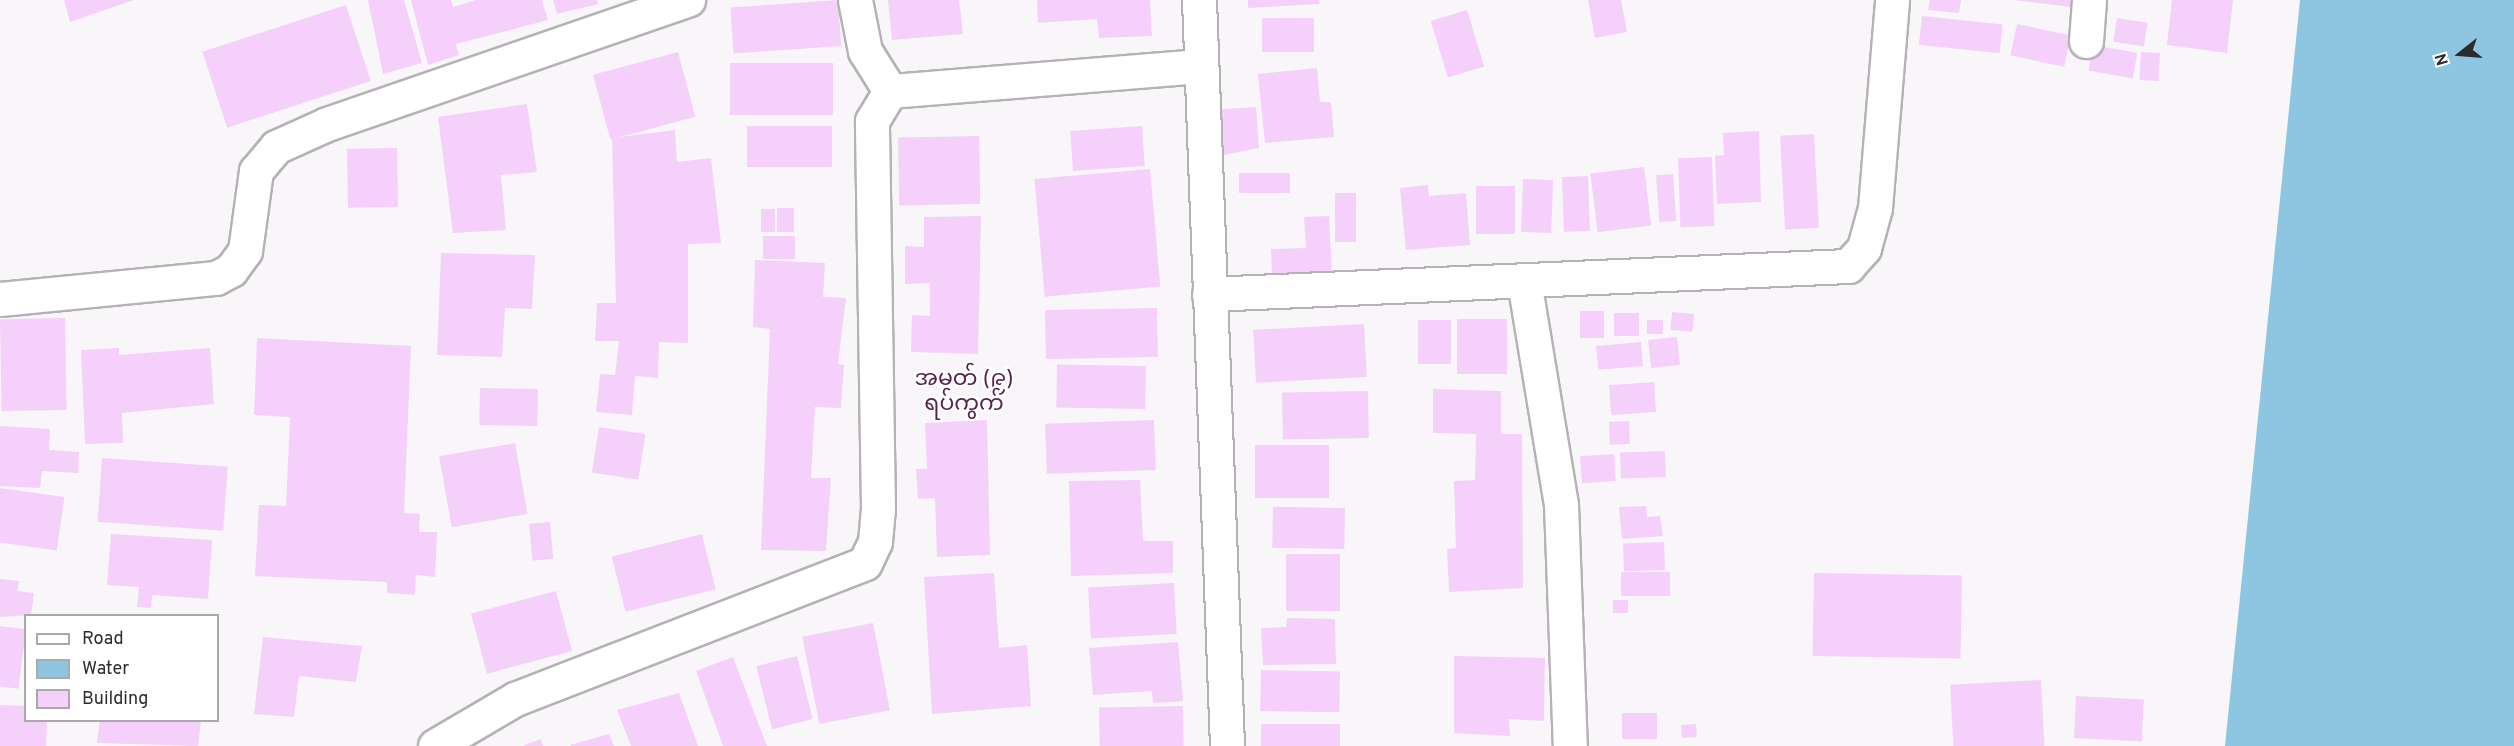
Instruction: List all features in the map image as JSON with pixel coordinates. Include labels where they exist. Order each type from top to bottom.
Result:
[{"type":"street","points":[[0,299],[216,278],[231,270],[245,250],[256,171],[276,147],[688,0]]},
{"type":"street","points":[[855,0],[865,51],[890,91]]},
{"type":"street","points":[[1200,0],[1199,66],[1227,746]]},
{"type":"street","points":[[1209,294],[1848,266],[1864,248],[1875,208],[1892,0]]},
{"type":"street","points":[[2086,41],[2089,0]]},
{"type":"street","points":[[890,91],[1199,66]]},
{"type":"street","points":[[435,746],[515,699],[865,562],[875,542],[878,510],[872,121],[890,91]]},
{"type":"street","points":[[1524,281],[1561,505],[1570,746]]},
{"type":"water","points":[[2300,0],[2514,0],[2514,746],[2225,746]]},
{"type":"building","points":[[64,0],[134,0],[70,22]]},
{"type":"building","points":[[368,0],[404,0],[422,63],[383,74]]},
{"type":"building","points":[[411,0],[451,0],[453,7],[476,0],[542,0],[548,20],[456,44],[459,55],[428,65]]},
{"type":"building","points":[[553,0],[597,0],[598,4],[557,14]]},
{"type":"building","points":[[838,0],[841,46],[733,53],[730,8]]},
{"type":"building","points":[[888,0],[959,0],[963,34],[892,40]]},
{"type":"building","points":[[1037,0],[1150,0],[1152,36],[1099,38],[1097,19],[1038,23]]},
{"type":"building","points":[[1248,0],[1319,0],[1320,4],[1248,8]]},
{"type":"building","points":[[1588,0],[1621,0],[1627,32],[1595,38]]},
{"type":"building","points":[[1930,0],[1961,0],[1959,13],[1928,10]]},
{"type":"building","points":[[2013,0],[2073,0],[2072,7]]},
{"type":"building","points":[[2172,0],[2233,0],[2227,53],[2167,45]]},
{"type":"building","points":[[346,5],[371,81],[227,128],[202,52]]},
{"type":"building","points":[[1467,10],[1484,66],[1448,78],[1431,21]]},
{"type":"building","points":[[1922,16],[2003,24],[2000,53],[1919,45]]},
{"type":"building","points":[[1262,18],[1314,18],[1314,52],[1262,52]]},
{"type":"building","points":[[2117,18],[2148,23],[2144,47],[2113,42]]},
{"type":"building","points":[[2017,24],[2071,35],[2064,67],[2010,55]]},
{"type":"building","points":[[2093,45],[2137,53],[2133,78],[2088,71]]},
{"type":"building","points":[[678,52],[695,117],[610,139],[593,75]]},
{"type":"building","points":[[2141,52],[2160,53],[2159,81],[2140,80]]},
{"type":"building","points":[[730,63],[833,63],[833,115],[730,115]]},
{"type":"building","points":[[1317,68],[1320,102],[1331,102],[1334,137],[1265,143],[1258,74]]},
{"type":"building","points":[[527,104],[537,172],[501,175],[506,230],[453,233],[438,117]]},
{"type":"building","points":[[1256,107],[1259,148],[1214,157],[1209,110]]},
{"type":"building","points":[[747,126],[832,126],[832,167],[747,167]]},
{"type":"building","points":[[1142,126],[1145,166],[1073,171],[1070,131]]},
{"type":"building","points":[[675,130],[677,162],[711,158],[721,243],[688,244],[688,343],[659,342],[658,378],[635,376],[632,415],[596,412],[600,374],[615,375],[619,341],[595,341],[597,303],[616,303],[612,138]]},
{"type":"building","points":[[1759,131],[1761,202],[1717,204],[1715,156],[1724,155],[1723,133]]},
{"type":"building","points":[[1814,134],[1819,228],[1785,230],[1780,136]]},
{"type":"building","points":[[979,136],[980,204],[899,205],[898,137]]},
{"type":"building","points":[[397,148],[398,207],[348,208],[347,149]]},
{"type":"building","points":[[1712,157],[1714,226],[1680,227],[1678,158]]},
{"type":"building","points":[[1644,167],[1651,226],[1598,232],[1590,174]]},
{"type":"building","points":[[1150,169],[1160,287],[1045,297],[1034,179]]},
{"type":"building","points":[[1239,173],[1290,173],[1290,193],[1239,193]]},
{"type":"building","points":[[1673,174],[1676,221],[1659,222],[1656,175]]},
{"type":"building","points":[[1588,176],[1590,231],[1564,232],[1562,177]]},
{"type":"building","points":[[1523,179],[1553,180],[1551,233],[1521,232]]},
{"type":"building","points":[[1428,185],[1429,196],[1466,193],[1470,245],[1406,250],[1400,188]]},
{"type":"building","points":[[1476,186],[1515,186],[1515,234],[1476,234]]},
{"type":"building","points":[[1335,193],[1356,193],[1356,242],[1335,242]]},
{"type":"building","points":[[777,208],[794,208],[794,232],[777,232]]},
{"type":"building","points":[[761,209],[775,209],[775,232],[761,232]]},
{"type":"building","points":[[981,216],[978,354],[911,352],[912,315],[930,316],[930,283],[905,284],[905,246],[924,247],[924,217]]},
{"type":"building","points":[[1329,216],[1332,277],[1272,279],[1271,249],[1306,248],[1304,217]]},
{"type":"building","points":[[763,236],[795,236],[795,259],[763,259]]},
{"type":"building","points":[[441,253],[535,255],[532,309],[505,308],[502,357],[437,355]]},
{"type":"building","points":[[755,260],[825,263],[823,297],[846,298],[838,364],[844,365],[841,408],[815,407],[811,478],[831,478],[826,551],[761,550],[770,329],[753,327]]},
{"type":"building","points":[[1157,308],[1158,357],[1046,359],[1045,310]]},
{"type":"building","points":[[1580,311],[1604,311],[1604,338],[1580,338]]},
{"type":"building","points":[[1672,312],[1694,314],[1692,332],[1670,330]]},
{"type":"building","points":[[1614,313],[1639,313],[1639,336],[1614,336]]},
{"type":"building","points":[[65,318],[67,410],[2,411],[0,319]]},
{"type":"building","points":[[1457,319],[1507,319],[1507,374],[1457,374]]},
{"type":"building","points":[[1418,320],[1451,320],[1451,364],[1418,364]]},
{"type":"building","points":[[1647,320],[1663,320],[1663,334],[1647,334]]},
{"type":"building","points":[[1364,324],[1367,377],[1256,383],[1253,330]]},
{"type":"building","points":[[1677,337],[1680,365],[1651,368],[1648,340]]},
{"type":"building","points":[[257,338],[411,346],[404,513],[420,514],[419,532],[437,532],[435,577],[416,575],[415,595],[387,593],[387,582],[255,576],[259,505],[286,506],[290,417],[254,415]]},
{"type":"building","points":[[1641,342],[1643,366],[1598,370],[1596,346]]},
{"type":"building","points":[[119,348],[119,355],[210,348],[214,404],[122,413],[123,443],[85,444],[81,350]]},
{"type":"building","points":[[1057,364],[1146,366],[1145,409],[1056,407]]},
{"type":"building","points":[[1654,382],[1656,412],[1611,415],[1609,385]]},
{"type":"building","points":[[480,388],[538,389],[537,426],[479,425]]},
{"type":"building","points":[[1433,389],[1501,391],[1501,434],[1522,434],[1523,588],[1449,592],[1447,549],[1456,548],[1454,481],[1475,480],[1476,434],[1433,433]]},
{"type":"building","points":[[1368,391],[1369,438],[1283,439],[1282,393]]},
{"type":"building","points":[[987,420],[990,555],[937,557],[935,498],[918,499],[916,469],[927,469],[925,423]]},
{"type":"building","points":[[1154,420],[1156,470],[1047,474],[1045,424]]},
{"type":"building","points":[[1629,421],[1630,444],[1610,445],[1609,422]]},
{"type":"building","points":[[0,426],[50,429],[49,450],[79,452],[78,473],[42,471],[40,488],[0,486]]},
{"type":"building","points":[[599,427],[645,434],[638,480],[592,472]]},
{"type":"building","points":[[515,443],[528,514],[452,527],[439,456]]},
{"type":"building","points":[[1255,445],[1329,445],[1329,498],[1255,498]]},
{"type":"building","points":[[1665,451],[1666,477],[1621,479],[1620,453]]},
{"type":"building","points":[[1614,454],[1616,481],[1582,483],[1580,456]]},
{"type":"building","points":[[102,458],[228,467],[223,531],[98,522]]},
{"type":"building","points":[[1140,480],[1143,541],[1173,541],[1173,573],[1071,576],[1069,481]]},
{"type":"building","points":[[0,488],[64,497],[57,551],[0,543]]},
{"type":"building","points":[[1646,506],[1647,517],[1660,516],[1663,536],[1622,539],[1619,507]]},
{"type":"building","points":[[1273,507],[1345,508],[1344,549],[1272,548]]},
{"type":"building","points":[[550,522],[553,559],[532,561],[529,524]]},
{"type":"building","points":[[111,534],[212,540],[208,599],[152,595],[151,608],[137,607],[139,587],[107,585]]},
{"type":"building","points":[[702,534],[716,589],[626,612],[612,556]]},
{"type":"building","points":[[1664,542],[1665,570],[1624,571],[1623,543]]},
{"type":"building","points":[[1286,554],[1340,554],[1340,611],[1286,611]]},
{"type":"building","points":[[1621,572],[1670,572],[1670,596],[1621,596]]},
{"type":"building","points":[[994,573],[999,648],[1027,645],[1031,706],[932,714],[924,577]]},
{"type":"building","points":[[1814,573],[1962,576],[1961,659],[1813,656]]},
{"type":"building","points":[[0,579],[19,581],[17,591],[34,593],[31,614],[0,617]]},
{"type":"building","points":[[1174,583],[1177,634],[1091,638],[1088,588]]},
{"type":"building","points":[[556,591],[572,651],[487,674],[471,614]]},
{"type":"building","points":[[1613,600],[1628,600],[1628,613],[1613,613]]},
{"type":"building","points":[[1287,618],[1335,619],[1336,664],[1263,665],[1261,628],[1286,627]]},
{"type":"building","points":[[873,623],[890,710],[819,724],[802,637]]},
{"type":"building","points":[[0,626],[24,629],[18,689],[0,686]]},
{"type":"building","points":[[263,637],[362,646],[356,682],[299,676],[294,717],[254,714]]},
{"type":"building","points":[[1178,642],[1183,701],[1153,703],[1152,691],[1093,695],[1089,648]]},
{"type":"building","points":[[797,656],[813,719],[772,729],[756,666]]},
{"type":"building","points":[[1454,656],[1545,658],[1544,721],[1509,719],[1510,736],[1454,733]]},
{"type":"building","points":[[733,657],[767,746],[723,746],[696,671]]},
{"type":"building","points":[[1261,670],[1340,671],[1339,712],[1260,711]]},
{"type":"building","points":[[2041,680],[2044,746],[1953,746],[1950,685]]},
{"type":"building","points":[[679,693],[698,746],[631,746],[617,710]]},
{"type":"building","points":[[2076,696],[2144,700],[2142,742],[2074,738]]},
{"type":"building","points":[[0,705],[24,706],[24,722],[47,722],[46,746],[0,746]]},
{"type":"building","points":[[1183,706],[1184,746],[1100,746],[1099,707]]},
{"type":"building","points":[[1622,713],[1657,713],[1657,739],[1622,739]]},
{"type":"building","points":[[100,722],[201,722],[198,746],[97,743]]},
{"type":"building","points":[[1261,724],[1340,724],[1340,746],[1261,746]]},
{"type":"building","points":[[1696,724],[1697,737],[1682,738],[1681,725]]},
{"type":"building","points":[[609,734],[614,746],[570,745]]},
{"type":"building","points":[[541,739],[543,746],[522,746]]},
{"type":"district","name":"အမှတ် (၉) ရပ်ကွက်","points":[[964,392]]}]
